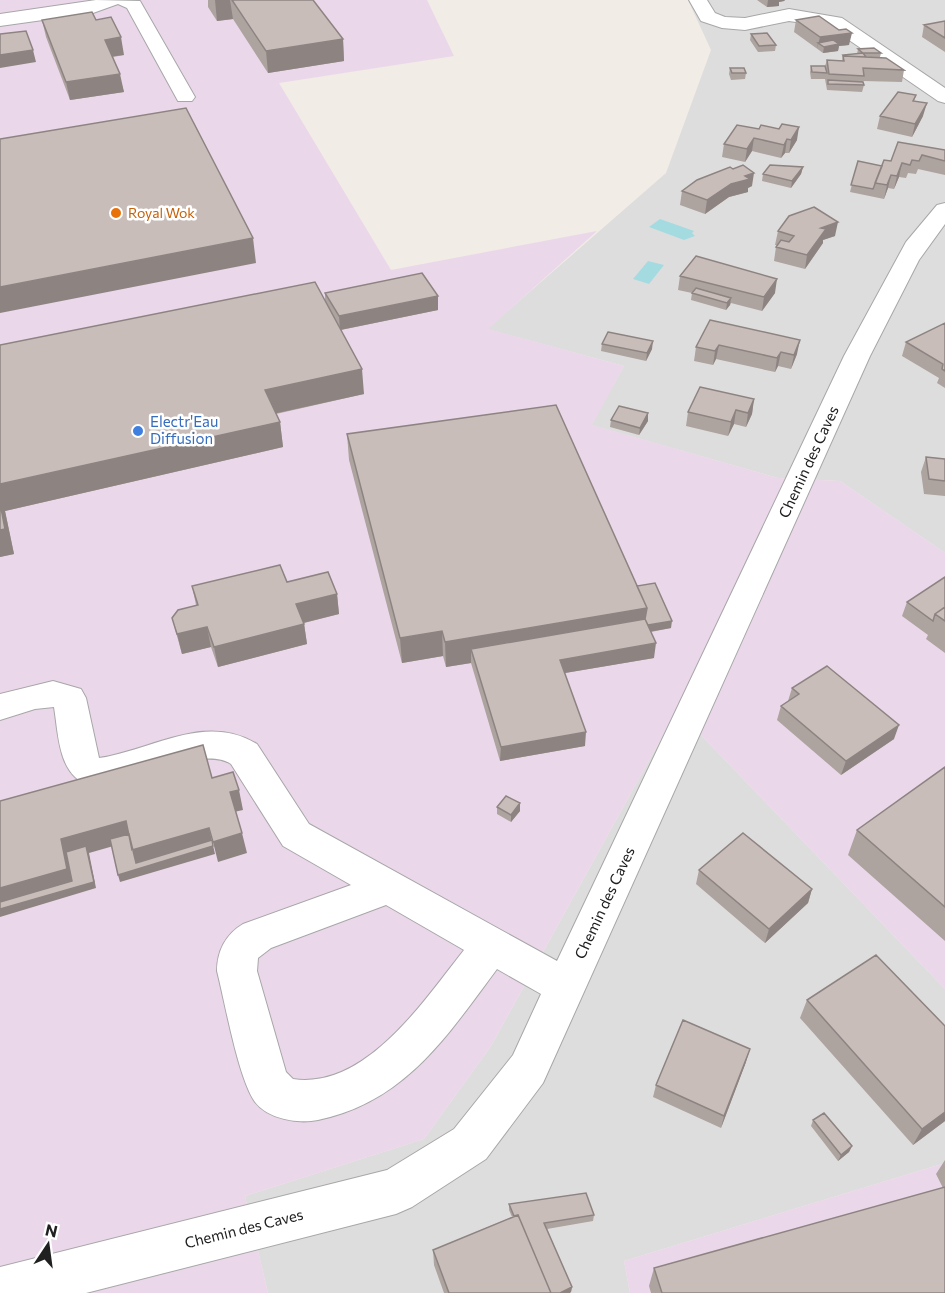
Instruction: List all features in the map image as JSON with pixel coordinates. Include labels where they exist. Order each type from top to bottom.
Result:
[{"type":"street","points":[[0,20],[93,8],[112,0]]},
{"type":"street","points":[[124,0],[134,5],[185,97]]},
{"type":"street","points":[[698,0],[708,17],[722,22],[745,24],[789,15],[835,22],[945,97]]},
{"type":"street","name":"Chemin des Caves","points":[[0,1291],[396,1191],[470,1144],[528,1069],[857,356],[912,252],[925,232],[945,210]]},
{"type":"street","points":[[0,707],[47,694],[62,694],[69,698],[82,763],[92,773],[208,744],[233,745],[244,754],[296,834],[566,987]]},
{"type":"street","points":[[391,887],[258,936],[245,942],[239,950],[236,957],[237,970],[268,1084],[284,1098],[298,1102],[315,1101],[346,1092],[390,1067],[414,1043],[491,945]]},
{"type":"shaded area","points":[[0,0],[427,0],[454,56],[279,83],[391,270],[597,231],[488,329],[624,366],[592,425],[778,478],[840,481],[945,553],[945,989],[677,710],[491,1046],[424,1139],[245,1196],[268,1293],[0,1293]]},
{"type":"shaded area","points":[[688,0],[945,0],[945,553],[840,481],[778,478],[591,425],[624,366],[487,329],[666,173],[711,50]]},
{"type":"shaded area","points":[[677,710],[945,989],[945,1163],[624,1261],[630,1293],[268,1293],[245,1196],[424,1139],[491,1046]]},
{"type":"shaded area","points":[[945,1163],[945,1293],[630,1293],[624,1261]]},
{"type":"water","points":[[660,219],[694,231],[692,233],[695,236],[684,240],[649,227]]},
{"type":"water","points":[[648,261],[664,265],[649,284],[633,279]]},
{"type":"building","points":[[232,0],[313,0],[343,39],[266,51]]},
{"type":"building","points":[[92,12],[96,20],[111,17],[121,37],[105,40],[120,74],[66,82],[42,20]]},
{"type":"building","points":[[819,16],[839,30],[846,29],[852,33],[820,37],[796,20]]},
{"type":"building","points":[[945,21],[945,38],[924,25]]},
{"type":"building","points":[[26,31],[33,50],[0,55],[0,34]]},
{"type":"building","points":[[767,33],[776,45],[759,46],[751,34]]},
{"type":"building","points":[[833,40],[839,44],[824,47],[818,43]]},
{"type":"building","points":[[874,48],[881,53],[863,53],[858,49]]},
{"type":"building","points":[[863,53],[866,57],[843,55]]},
{"type":"building","points":[[843,56],[886,58],[904,70],[863,68],[864,76],[829,74],[827,60],[844,61]]},
{"type":"building","points":[[811,66],[825,66],[827,73],[812,72]]},
{"type":"building","points":[[730,68],[744,68],[746,73],[732,73]]},
{"type":"building","points":[[828,80],[863,82],[864,85],[828,84]]},
{"type":"building","points":[[898,92],[916,95],[913,101],[927,103],[915,124],[880,116]]},
{"type":"building","name":"Royal Wok","points":[[186,108],[253,238],[0,287],[0,139]]},
{"type":"building","points":[[782,124],[799,127],[791,140],[787,139],[784,145],[754,138],[747,149],[724,144],[737,125],[759,129],[761,125],[779,129]]},
{"type":"building","points":[[898,142],[945,150],[945,161],[922,155],[919,161],[912,160],[910,165],[902,163],[897,176],[891,175],[887,185],[875,183],[884,160],[891,161]]},
{"type":"building","points":[[858,161],[882,166],[873,189],[851,185]]},
{"type":"building","points":[[743,165],[754,173],[745,176],[750,179],[731,184],[707,200],[682,191],[697,180],[730,167],[733,169]]},
{"type":"building","points":[[770,165],[803,167],[792,181],[763,174]]},
{"type":"building","points":[[814,207],[838,222],[821,228],[826,229],[807,255],[776,247],[781,240],[789,242],[794,236],[778,231],[789,216]]},
{"type":"building","points":[[696,256],[777,279],[764,297],[680,276]]},
{"type":"building","points":[[422,273],[438,296],[339,316],[325,293]]},
{"type":"building","name":"Electr'Eau Diffusion","points":[[315,282],[362,369],[265,390],[280,422],[0,484],[0,345]]},
{"type":"building","points":[[696,288],[731,298],[727,303],[692,293]]},
{"type":"building","points":[[710,320],[800,340],[794,355],[781,352],[777,358],[719,345],[715,351],[696,347]]},
{"type":"building","points":[[945,323],[945,371],[942,369],[943,364],[906,342]]},
{"type":"building","points":[[608,332],[653,341],[647,353],[602,344]]},
{"type":"building","points":[[700,387],[754,399],[748,413],[736,410],[731,422],[688,412]]},
{"type":"building","points":[[556,405],[647,608],[445,642],[442,631],[400,638],[347,434]]},
{"type":"building","points":[[619,406],[648,413],[640,428],[611,420]]},
{"type":"building","points":[[926,457],[945,459],[945,481],[929,479]]},
{"type":"building","points":[[0,503],[5,529],[0,530]]},
{"type":"building","points":[[280,565],[287,582],[328,572],[337,594],[296,604],[304,624],[214,647],[207,627],[177,634],[172,618],[178,610],[198,605],[192,586]]},
{"type":"building","points":[[945,577],[945,607],[935,614],[933,621],[907,602]]},
{"type":"building","points":[[655,583],[672,621],[648,625],[645,619],[647,608],[637,586]]},
{"type":"building","points":[[945,607],[945,621],[935,614]]},
{"type":"building","points":[[645,619],[656,643],[560,660],[586,732],[501,747],[471,649]]},
{"type":"building","points":[[827,666],[899,725],[846,761],[781,706],[799,694],[792,688]]},
{"type":"building","points":[[203,745],[212,778],[233,772],[239,790],[230,792],[242,833],[213,842],[209,828],[132,850],[126,821],[61,839],[67,869],[0,888],[0,801]]},
{"type":"building","points":[[945,767],[945,907],[857,830]]},
{"type":"building","points":[[506,796],[520,803],[511,815],[497,807]]},
{"type":"building","points":[[743,833],[812,889],[769,929],[699,870]]},
{"type":"building","points":[[129,834],[136,863],[212,840],[213,846],[118,875],[110,839]]},
{"type":"building","points":[[86,846],[94,882],[0,909],[0,902],[72,881],[66,852]]},
{"type":"building","points":[[876,955],[945,1026],[945,1112],[922,1129],[807,1000]]},
{"type":"building","points":[[683,1020],[750,1049],[724,1116],[656,1085]]},
{"type":"building","points":[[824,1113],[852,1146],[841,1155],[813,1120]]},
{"type":"building","points":[[945,1187],[945,1293],[662,1293],[654,1268]]},
{"type":"building","points":[[586,1193],[594,1215],[544,1223],[572,1287],[560,1293],[551,1293],[518,1215],[514,1216],[509,1204]]},
{"type":"building","points":[[518,1215],[551,1293],[449,1293],[433,1250]]},
{"type":"place","name":"Royal Wok","points":[[116,213]]},
{"type":"place","name":"Electr'Eau Diffusion","points":[[138,431]]}]
